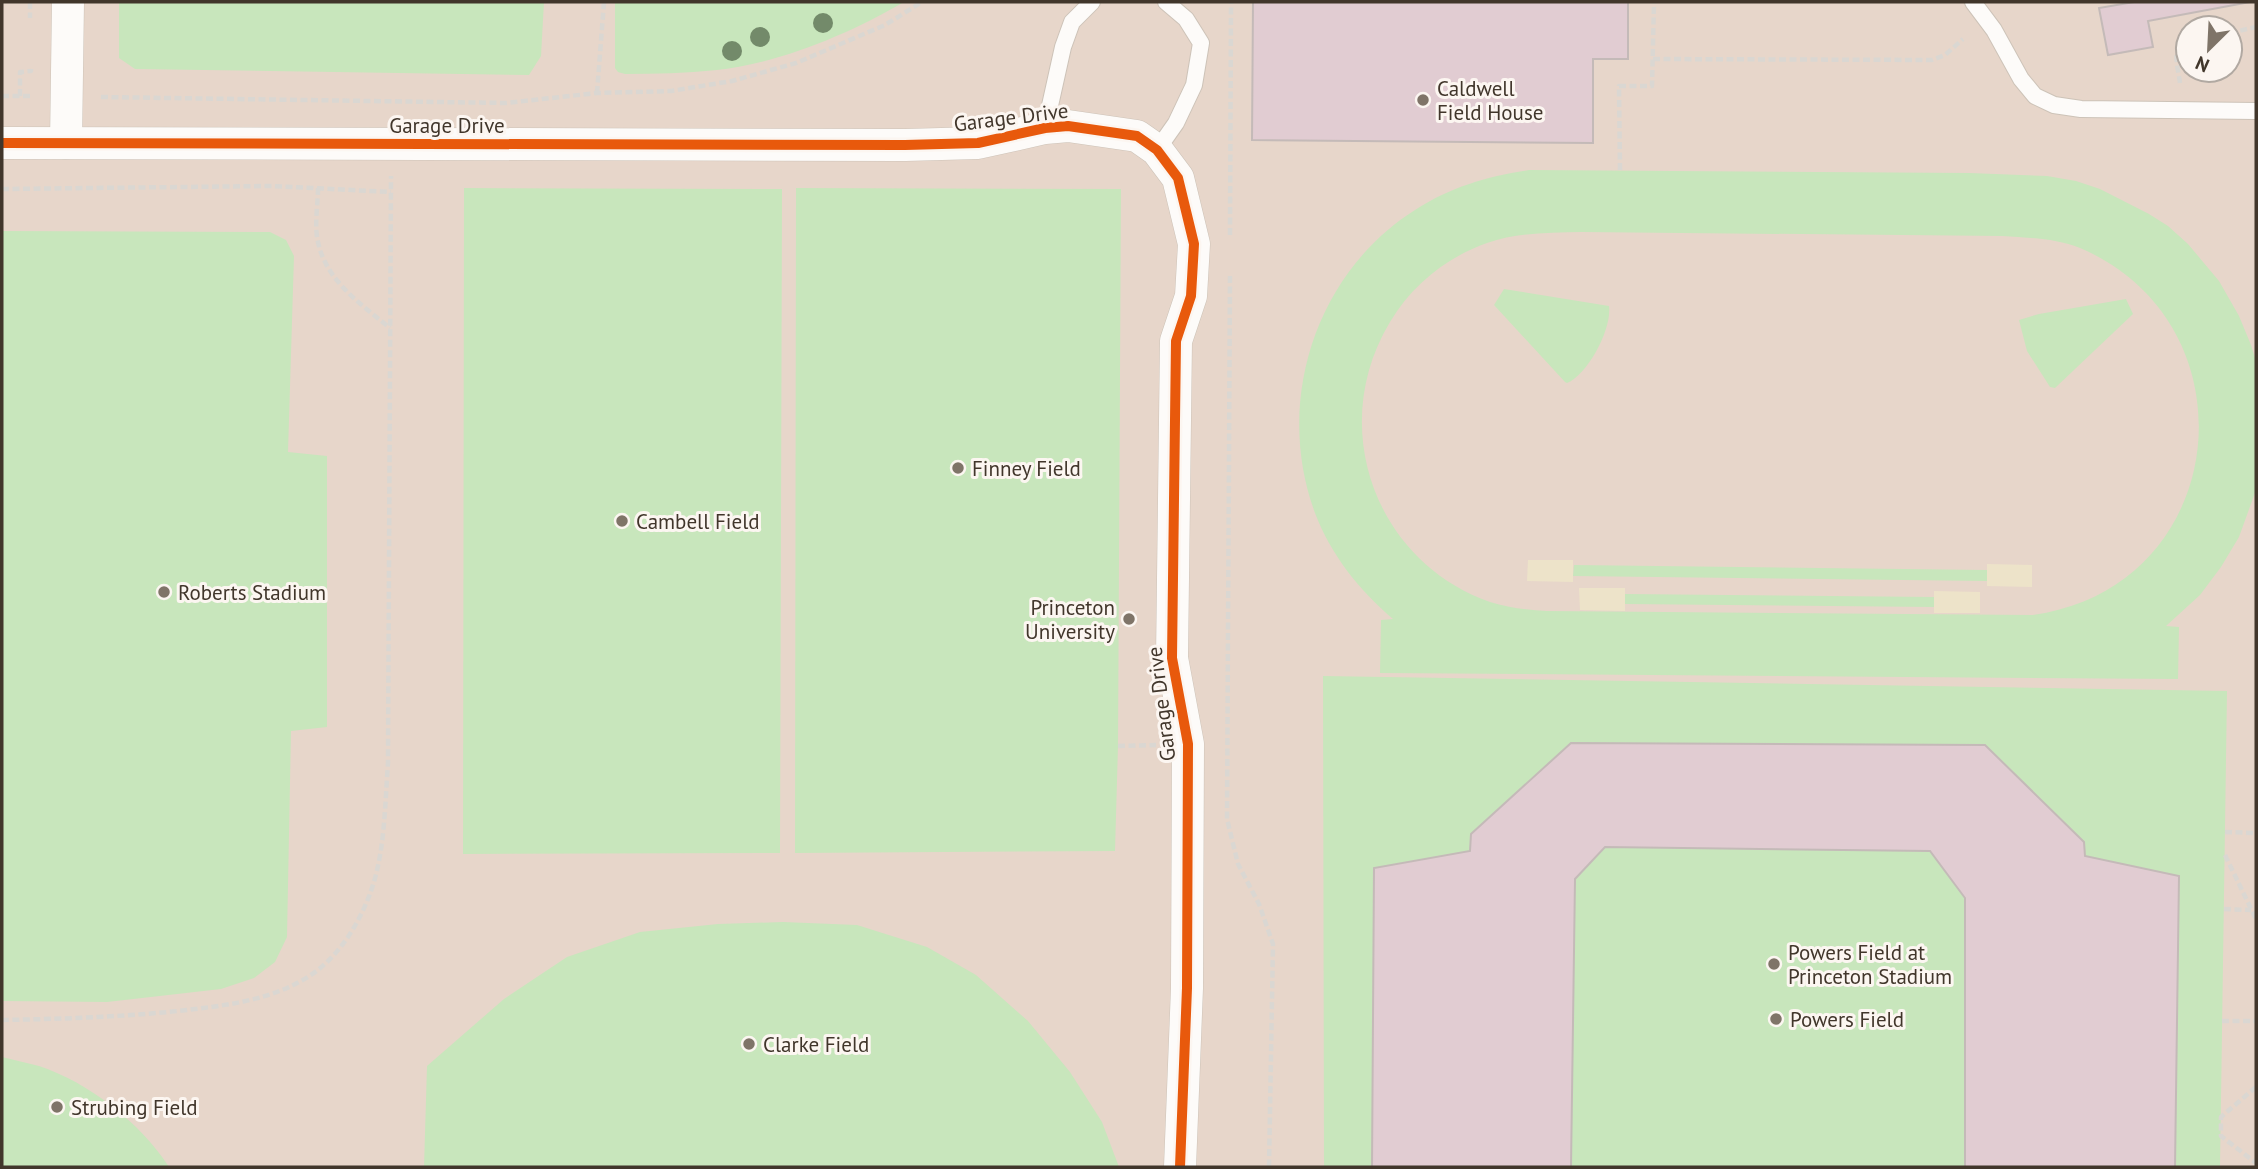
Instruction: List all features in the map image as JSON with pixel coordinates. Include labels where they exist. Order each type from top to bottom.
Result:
[{"type":"street","points":[[66,143],[68,2]]},
{"type":"street","name":"Garage Drive","points":[[2,143],[905,145],[978,143],[1045,128],[1068,126],[1137,136],[1157,149],[1178,178],[1194,244],[1191,296],[1176,341],[1171,658],[1188,744],[1187,988],[1180,1167]]},
{"type":"lane","points":[[1045,128],[1063,47],[1072,22],[1092,2]]},
{"type":"lane","points":[[1157,149],[1176,123],[1194,85],[1200,43],[1186,19],[1166,2]]},
{"type":"lane","points":[[1973,2],[1994,30],[2021,79],[2035,96],[2054,105],[2081,109],[2256,111]]},
{"type":"path","points":[[30,2],[30,29]]},
{"type":"path","points":[[597,93],[604,2]]},
{"type":"path","points":[[2,96],[506,103],[597,93],[671,91],[732,81],[796,64],[885,25],[922,2]]},
{"type":"path","points":[[1230,235],[1231,2]]},
{"type":"path","points":[[1620,170],[1619,86],[1652,86],[1654,2]]},
{"type":"path","points":[[1653,59],[1932,60],[1945,55],[1963,39]]},
{"type":"path","points":[[20,96],[20,72],[31,71],[31,57]]},
{"type":"path","points":[[2180,84],[2181,91]]},
{"type":"path","points":[[2,1020],[150,1014],[234,1004],[272,995],[303,980],[324,964],[344,944],[359,918],[373,884],[382,839],[388,763],[392,101]]},
{"type":"path","points":[[2,189],[258,186],[391,192]]},
{"type":"path","points":[[318,188],[318,242],[327,267],[347,293],[390,328]]},
{"type":"path","points":[[1230,263],[1227,819],[1238,864],[1259,904],[1273,944],[1269,1167]]},
{"type":"path","points":[[2225,832],[2256,833]]},
{"type":"path","points":[[2225,855],[2256,919]]},
{"type":"path","points":[[2224,909],[2252,911]]},
{"type":"path","points":[[2222,1021],[2256,1021]]},
{"type":"path","points":[[2256,1087],[2221,1117],[2221,1136],[2256,1163]]},
{"type":"shaded area","name":"Princeton University","points":[[2,2],[2256,2],[2256,1167],[2,1167]]},
{"type":"green space","points":[[119,2],[544,2],[541,56],[529,75],[135,69],[119,58]]},
{"type":"green space","points":[[615,2],[904,2],[837,36],[765,61],[717,70],[625,74],[615,68]]},
{"type":"green space","points":[[1514,172],[1969,173],[2047,176],[2100,189],[2168,226],[2188,244],[2219,281],[2239,316],[2256,361],[2256,490],[2239,537],[2221,567],[2200,595],[2166,626],[2179,627],[2178,679],[1380,673],[1381,620],[1393,619],[1358,584],[1329,543],[1315,513],[1303,471],[1299,428],[1302,385],[1312,344],[1329,305],[1351,268],[1380,237],[1415,210],[1442,195],[1485,179]],"holes":[[[1582,232],[2002,236],[2051,240],[2080,248],[2137,284],[2176,333],[2196,390],[2198,450],[2182,507],[2149,557],[2099,594],[2033,615],[1547,611],[1504,606],[1450,582],[1417,556],[1391,523],[1373,486],[1363,445],[1363,404],[1371,362],[1390,322],[1420,284],[1458,256],[1487,243],[1522,235]]]},
{"type":"green space","name":"Cambell Field","points":[[464,188],[782,189],[780,853],[463,854]]},
{"type":"green space","name":"Finney Field","points":[[796,188],[1121,189],[1115,851],[795,853]]},
{"type":"green space","name":"Roberts Stadium","points":[[2,231],[270,232],[286,240],[294,256],[288,452],[327,456],[327,727],[291,731],[287,937],[275,962],[254,978],[221,989],[107,1002],[2,1001]]},
{"type":"green space","points":[[1504,289],[1609,306],[1603,338],[1590,361],[1575,378],[1565,382],[1494,305]]},
{"type":"green space","points":[[2126,299],[2133,314],[2055,388],[2050,387],[2027,351],[2019,320]]},
{"type":"green space","points":[[1574,565],[1987,570],[1987,581],[1573,576]]},
{"type":"green space","points":[[1625,594],[1934,597],[1934,607],[1625,604]]},
{"type":"green space","name":"Powers Field at Princeton Stadium","points":[[1323,676],[2227,691],[2220,1167],[1324,1167]]},
{"type":"green space","name":"Clarke Field","points":[[783,922],[857,925],[927,947],[976,975],[1028,1021],[1070,1072],[1102,1122],[1119,1167],[424,1167],[427,1066],[504,999],[567,957],[640,932],[718,924]]},
{"type":"green space","name":"Strubing Field","points":[[2,1057],[58,1073],[94,1093],[144,1135],[169,1167],[2,1167]]},
{"type":"sand","points":[[1528,560],[1573,560],[1573,582],[1527,581]]},
{"type":"sand","points":[[1987,564],[2032,565],[2032,587],[1987,586]]},
{"type":"sand","points":[[1579,588],[1625,588],[1625,611],[1580,610]]},
{"type":"sand","points":[[1934,591],[1980,592],[1980,613],[1934,613]]},
{"type":"building","name":"Caldwell Field House","points":[[1253,2],[1628,2],[1628,59],[1593,59],[1593,143],[1252,140]]},
{"type":"building","points":[[2134,2],[2250,2],[2174,14],[2148,21],[2153,47],[2108,55],[2099,8]]},
{"type":"building","points":[[1571,743],[1985,745],[2084,842],[2085,856],[2179,876],[2175,1167],[1965,1167],[1965,898],[1930,851],[1605,847],[1575,879],[1571,1167],[1372,1167],[1374,868],[1470,851],[1471,834]]},
{"type":"cycle path","points":[[2,143],[905,145],[978,143],[1045,128],[1068,126],[1137,136],[1157,150],[1178,178],[1194,244],[1191,296],[1176,341],[1172,658],[1188,744],[1187,988],[1180,1167]]},
{"type":"place","name":"Caldwell Field House","points":[[1423,100]]},
{"type":"place","name":"Finney Field","points":[[958,468]]},
{"type":"place","name":"Cambell Field","points":[[622,521]]},
{"type":"place","name":"Roberts Stadium","points":[[164,592]]},
{"type":"place","name":"Princeton University","points":[[1129,619]]},
{"type":"place","name":"Powers Field at Princeton Stadium","points":[[1774,964]]},
{"type":"place","name":"Powers Field","points":[[1776,1019]]},
{"type":"place","name":"Clarke Field","points":[[749,1044]]},
{"type":"place","name":"Strubing Field","points":[[57,1107]]}]
